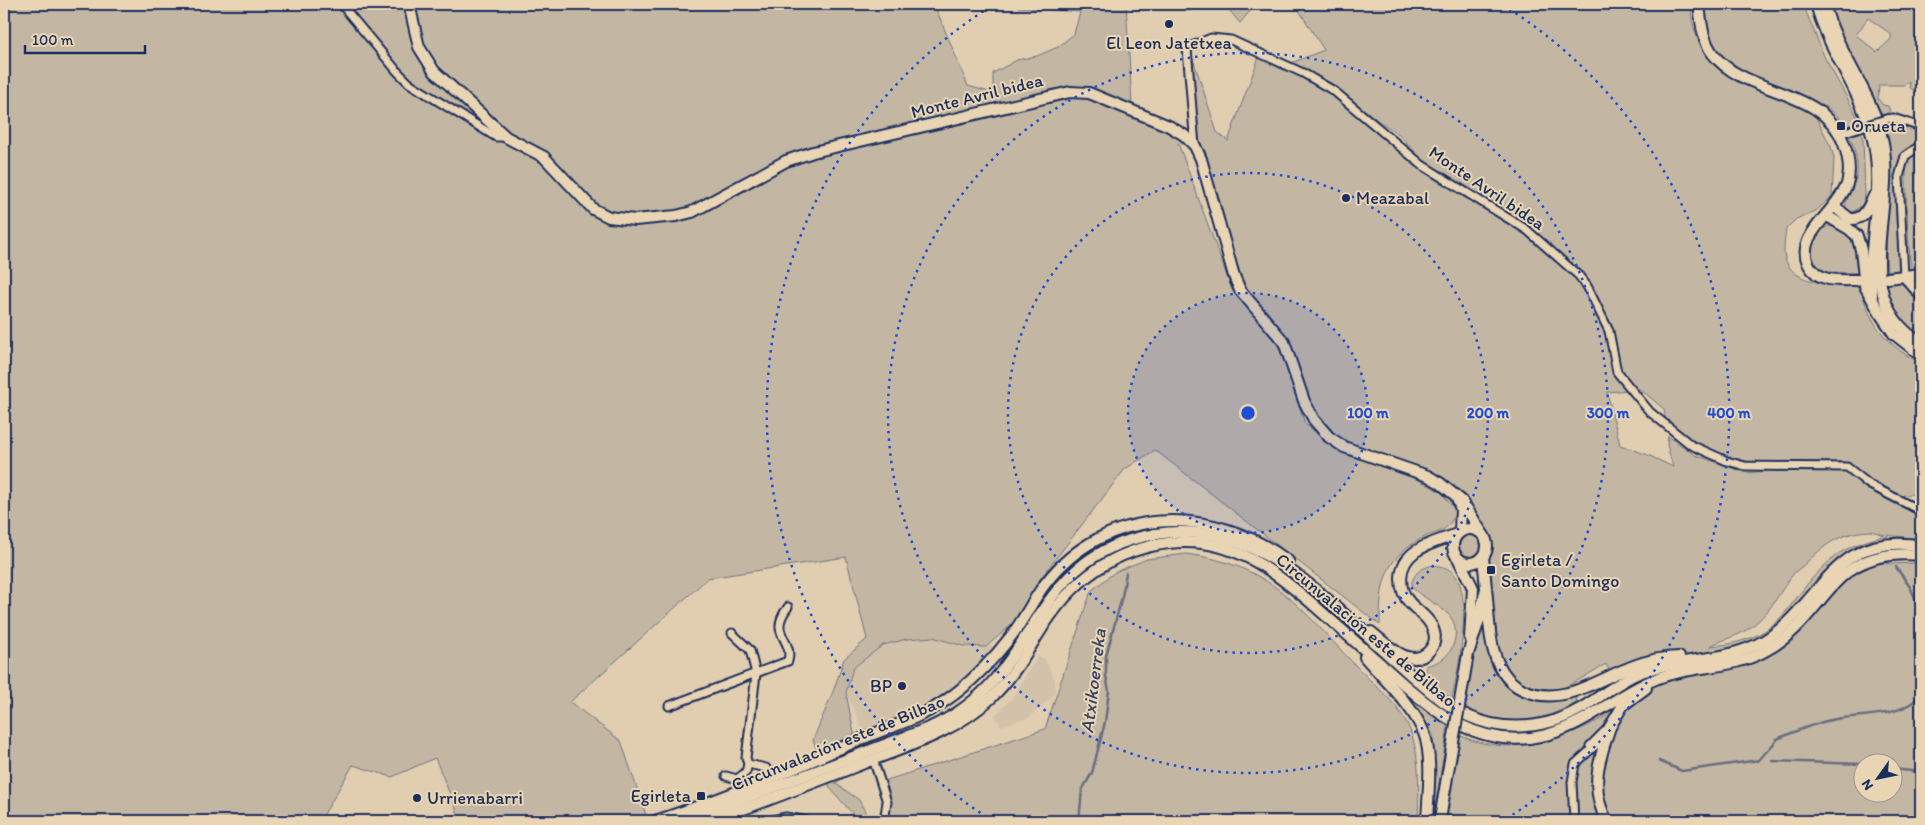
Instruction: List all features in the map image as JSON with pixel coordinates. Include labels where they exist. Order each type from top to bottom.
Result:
[{"type":"main road","name":"Monte Avril bidea","points":[[409,4],[419,47],[425,60],[434,71],[506,137],[544,157],[592,209],[609,217],[635,220],[676,216],[692,212],[786,161],[813,152],[1070,92],[1089,93],[1169,126],[1184,135],[1195,146],[1201,159],[1234,276],[1240,290],[1284,342],[1304,401],[1314,420],[1330,437],[1344,447],[1428,476],[1454,494],[1468,508],[1484,536]]},
{"type":"main road","points":[[1700,4],[1704,37],[1714,55],[1736,72],[1816,110],[1842,133],[1849,165],[1848,178],[1843,194],[1830,218],[1808,237],[1806,249],[1808,263],[1812,270],[1825,278],[1857,280]]},
{"type":"main road","points":[[1816,4],[1826,34],[1870,128],[1876,154],[1878,188],[1870,270],[1872,295]]},
{"type":"main road","points":[[1824,4],[1841,48],[1874,114],[1883,144],[1886,189],[1877,266],[1882,294],[1897,321],[1906,332],[1921,343]]},
{"type":"main road","points":[[1835,207],[1850,219],[1860,218],[1866,212],[1878,188]]},
{"type":"main road","points":[[1830,218],[1856,236],[1861,250],[1865,286],[1894,334],[1921,355]]},
{"type":"main road","points":[[1888,278],[1921,274]]},
{"type":"main road","points":[[1904,276],[1921,295]]},
{"type":"main road","points":[[1440,821],[1468,654],[1473,588],[1452,548],[1458,533],[1461,509],[1454,494]]},
{"type":"main road","points":[[655,821],[827,755],[943,703],[999,651],[1012,635],[1045,584],[1067,560],[1090,544],[1135,525],[1169,520],[1207,523],[1239,532],[1272,549],[1288,560],[1400,654],[1414,658],[1427,653],[1434,643],[1435,634],[1429,621],[1408,602],[1404,594],[1401,571],[1409,556],[1416,550],[1473,529],[1484,536],[1487,549],[1483,557],[1494,649],[1498,663],[1510,680],[1530,693],[1553,697],[1566,694],[1646,662],[1678,657],[1689,660]]},
{"type":"main road","name":"Circunvalación este de Bilbao","points":[[685,821],[929,728],[954,714],[984,692],[995,680],[1045,605],[1068,577],[1094,558],[1125,542],[1176,531],[1232,539],[1266,554],[1285,566],[1326,600],[1448,707],[1470,718],[1502,726],[1537,725],[1554,721],[1600,698],[1639,673],[1689,660],[1743,650],[1767,639],[1787,622],[1829,574],[1857,554],[1885,545],[1921,546]]},
{"type":"main road","name":"Circunvalación este de Bilbao","points":[[712,821],[873,760],[946,730],[979,709],[1008,679],[1066,595],[1083,577],[1131,552],[1169,543],[1187,542],[1217,546],[1241,553],[1270,569],[1325,614],[1410,691],[1446,718],[1459,726],[1493,736],[1528,737],[1547,734],[1579,722],[1632,689],[1664,676],[1736,663],[1767,651],[1791,633],[1836,582],[1853,567],[1866,561],[1892,555],[1921,556]]},
{"type":"main road","points":[[1459,560],[1472,563],[1483,557]]},
{"type":"main road","points":[[1468,654],[1479,620],[1486,588]]},
{"type":"main road","points":[[1326,600],[1348,612]]},
{"type":"main road","points":[[1325,614],[1396,692],[1416,719],[1427,746],[1428,821]]},
{"type":"main road","points":[[1607,821],[1597,796],[1596,776],[1610,726],[1623,705],[1635,696],[1648,687],[1682,672]]},
{"type":"street","points":[[341,4],[397,71],[409,82],[496,137],[506,137]]},
{"type":"street","name":"Monte Avril bidea","points":[[1195,146],[1187,48],[1211,38],[1231,40],[1303,73],[1334,91],[1422,165],[1527,230],[1579,276],[1587,286],[1609,331],[1617,372],[1650,412],[1691,445],[1726,461],[1745,466],[1847,467],[1870,485],[1921,511]]},
{"type":"street","points":[[1842,133],[1886,118],[1893,118],[1921,127]]},
{"type":"street","points":[[1904,276],[1899,177],[1905,156],[1921,146]]},
{"type":"street","points":[[670,706],[788,661],[789,655],[779,628],[780,618],[788,607]]},
{"type":"street","points":[[727,779],[737,779],[746,772],[756,674],[750,650],[732,633]]},
{"type":"street","points":[[1574,821],[1572,806],[1575,764],[1610,726]]},
{"type":"street","points":[[1582,756],[1596,745],[1605,743]]},
{"type":"street","points":[[873,760],[886,802],[884,821]]},
{"type":"street","points":[[748,764],[766,768],[772,776]]},
{"type":"street","points":[[768,821],[786,817],[807,821]]},
{"type":"shaded area","points":[[4,4],[934,4],[968,86],[993,93],[993,73],[1017,60],[1037,56],[1058,47],[1074,34],[1080,12],[1018,7],[1016,4],[1126,4],[1132,105],[1185,129],[1198,142],[1193,59],[1217,132],[1228,141],[1259,57],[1327,92],[1417,165],[1525,232],[1576,277],[1597,311],[1609,341],[1617,375],[1628,390],[1607,392],[1620,445],[1673,467],[1667,445],[1668,436],[1695,455],[1747,473],[1782,469],[1847,470],[1863,487],[1921,517],[1921,539],[1887,535],[1887,564],[1921,563],[1921,821],[1443,821],[1459,735],[1480,742],[1502,746],[1524,745],[1566,735],[1607,716],[1626,704],[1606,664],[1566,686],[1545,692],[1524,686],[1508,673],[1500,658],[1492,616],[1487,562],[1488,536],[1451,486],[1353,448],[1330,433],[1317,416],[1301,383],[1288,341],[1246,287],[1236,263],[1205,150],[1178,143],[1232,290],[1281,349],[1305,424],[1343,453],[1419,480],[1441,492],[1456,511],[1449,525],[1407,548],[1391,565],[1383,587],[1380,625],[1155,450],[1125,469],[1040,579],[1032,599],[1019,617],[986,647],[963,646],[933,637],[907,639],[883,645],[853,668],[846,693],[861,769],[835,783],[859,800],[870,821],[859,821],[830,788],[813,740],[844,659],[867,639],[846,557],[708,578],[570,702],[621,741],[648,821],[461,821],[435,758],[392,777],[353,765],[320,821],[4,821]],"holes":[[[1871,531],[1885,535],[1865,541],[1833,558],[1817,573],[1782,616],[1770,627],[1755,636],[1736,642],[1710,646],[1741,633],[1763,617],[1794,573],[1829,543],[1852,533]]]},
{"type":"shaded area","points":[[1184,4],[1214,4],[1188,11]]},
{"type":"shaded area","points":[[1224,4],[1261,4],[1254,6],[1240,23]]},
{"type":"shaded area","points":[[1295,4],[1691,4],[1694,29],[1709,57],[1715,63],[1815,115],[1831,147],[1834,158],[1832,196],[1816,211],[1796,219],[1786,229],[1784,253],[1786,261],[1791,269],[1808,280],[1830,284],[1860,284],[1868,310],[1880,331],[1898,349],[1921,363],[1921,506],[1912,494],[1900,496],[1887,491],[1844,462],[1750,462],[1736,459],[1705,448],[1666,422],[1664,409],[1640,389],[1635,389],[1620,371],[1612,332],[1586,277],[1534,232],[1426,164],[1399,134],[1380,122],[1331,83],[1291,63],[1324,50]]},
{"type":"shaded area","points":[[1703,4],[1803,4],[1824,56],[1857,116],[1863,140],[1865,194],[1863,204],[1851,214],[1846,211],[1846,202],[1856,179],[1857,165],[1853,144],[1843,123],[1828,108],[1762,80],[1720,54],[1708,36]]},
{"type":"shaded area","points":[[1827,4],[1921,4],[1921,94],[1910,88],[1909,82],[1904,85],[1879,85],[1878,99],[1883,105],[1888,106],[1890,111],[1883,116],[1847,48]],"holes":[[[1868,18],[1891,34],[1891,39],[1877,52],[1856,35]]]},
{"type":"shaded area","points":[[1892,121],[1921,130],[1921,143],[1904,154],[1897,168],[1895,196],[1900,270],[1887,271],[1886,252],[1890,160],[1889,141],[1885,123]]},
{"type":"shaded area","points":[[1921,152],[1921,269],[1911,269],[1907,212],[1907,166],[1909,159]]},
{"type":"shaded area","points":[[1829,226],[1837,227],[1849,236],[1857,257],[1859,273],[1825,272],[1815,266],[1811,254],[1812,243],[1818,233]]},
{"type":"shaded area","points":[[1887,282],[1899,283],[1914,292],[1920,308],[1921,339],[1897,314],[1889,299]]},
{"type":"shaded area","points":[[1470,535],[1478,538],[1481,546],[1478,554],[1470,557],[1462,554],[1459,546],[1462,538]]},
{"type":"shaded area","points":[[1186,554],[1215,559],[1241,568],[1263,579],[1282,592],[1390,700],[1407,723],[1415,746],[1418,771],[1418,821],[892,821],[881,782],[1045,729],[1091,591],[1115,572],[1147,559]]},
{"type":"shaded area","points":[[1434,565],[1447,568],[1455,575],[1461,590],[1463,604],[1462,639],[1451,702],[1432,688],[1426,666],[1440,661],[1452,648],[1455,636],[1454,624],[1447,613],[1411,587],[1413,578],[1418,572]]},
{"type":"shaded area","points":[[1485,615],[1490,655],[1498,673],[1506,682],[1527,696],[1552,700],[1565,700],[1577,697],[1576,703],[1548,716],[1517,723],[1492,721],[1463,710],[1476,646]]},
{"type":"shaded area","name":"BP","points":[[933,637],[963,646],[986,647],[998,644],[967,678],[937,701],[865,734],[846,693],[853,668],[883,645],[907,639]]},
{"type":"shaded area","points":[[1038,656],[1045,659],[1055,680],[1055,694],[1028,718],[1001,726],[995,715],[1012,698]]},
{"type":"shaded area","points":[[1401,689],[1448,727],[1433,821],[1433,735],[1418,709]]},
{"type":"waterway","points":[[1896,567],[1910,587],[1921,610]]},
{"type":"waterway","name":"Atxikoerreka","points":[[1079,821],[1082,790],[1092,773],[1105,722],[1109,691],[1106,676],[1106,656],[1122,597],[1126,573]]},
{"type":"waterway","points":[[1777,739],[1803,728],[1824,722],[1891,712],[1903,708],[1921,694]]},
{"type":"waterway","points":[[1758,761],[1777,740]]},
{"type":"waterway","points":[[1659,761],[1682,771],[1759,760]]},
{"type":"waterway","points":[[1772,761],[1852,764]]},
{"type":"waterway","points":[[1902,770],[1921,772]]},
{"type":"place","name":"El Leon Jatetxea","points":[[1169,24]]},
{"type":"place","name":"Orueta","points":[[1841,126]]},
{"type":"place","name":"Meazabal","points":[[1346,198]]},
{"type":"place","name":"Egirleta / Santo Domingo","points":[[1491,570]]},
{"type":"place","name":"BP","points":[[902,686]]},
{"type":"place","name":"Egirleta","points":[[701,796]]},
{"type":"place","name":"Urrienabarri","points":[[417,798]]}]
